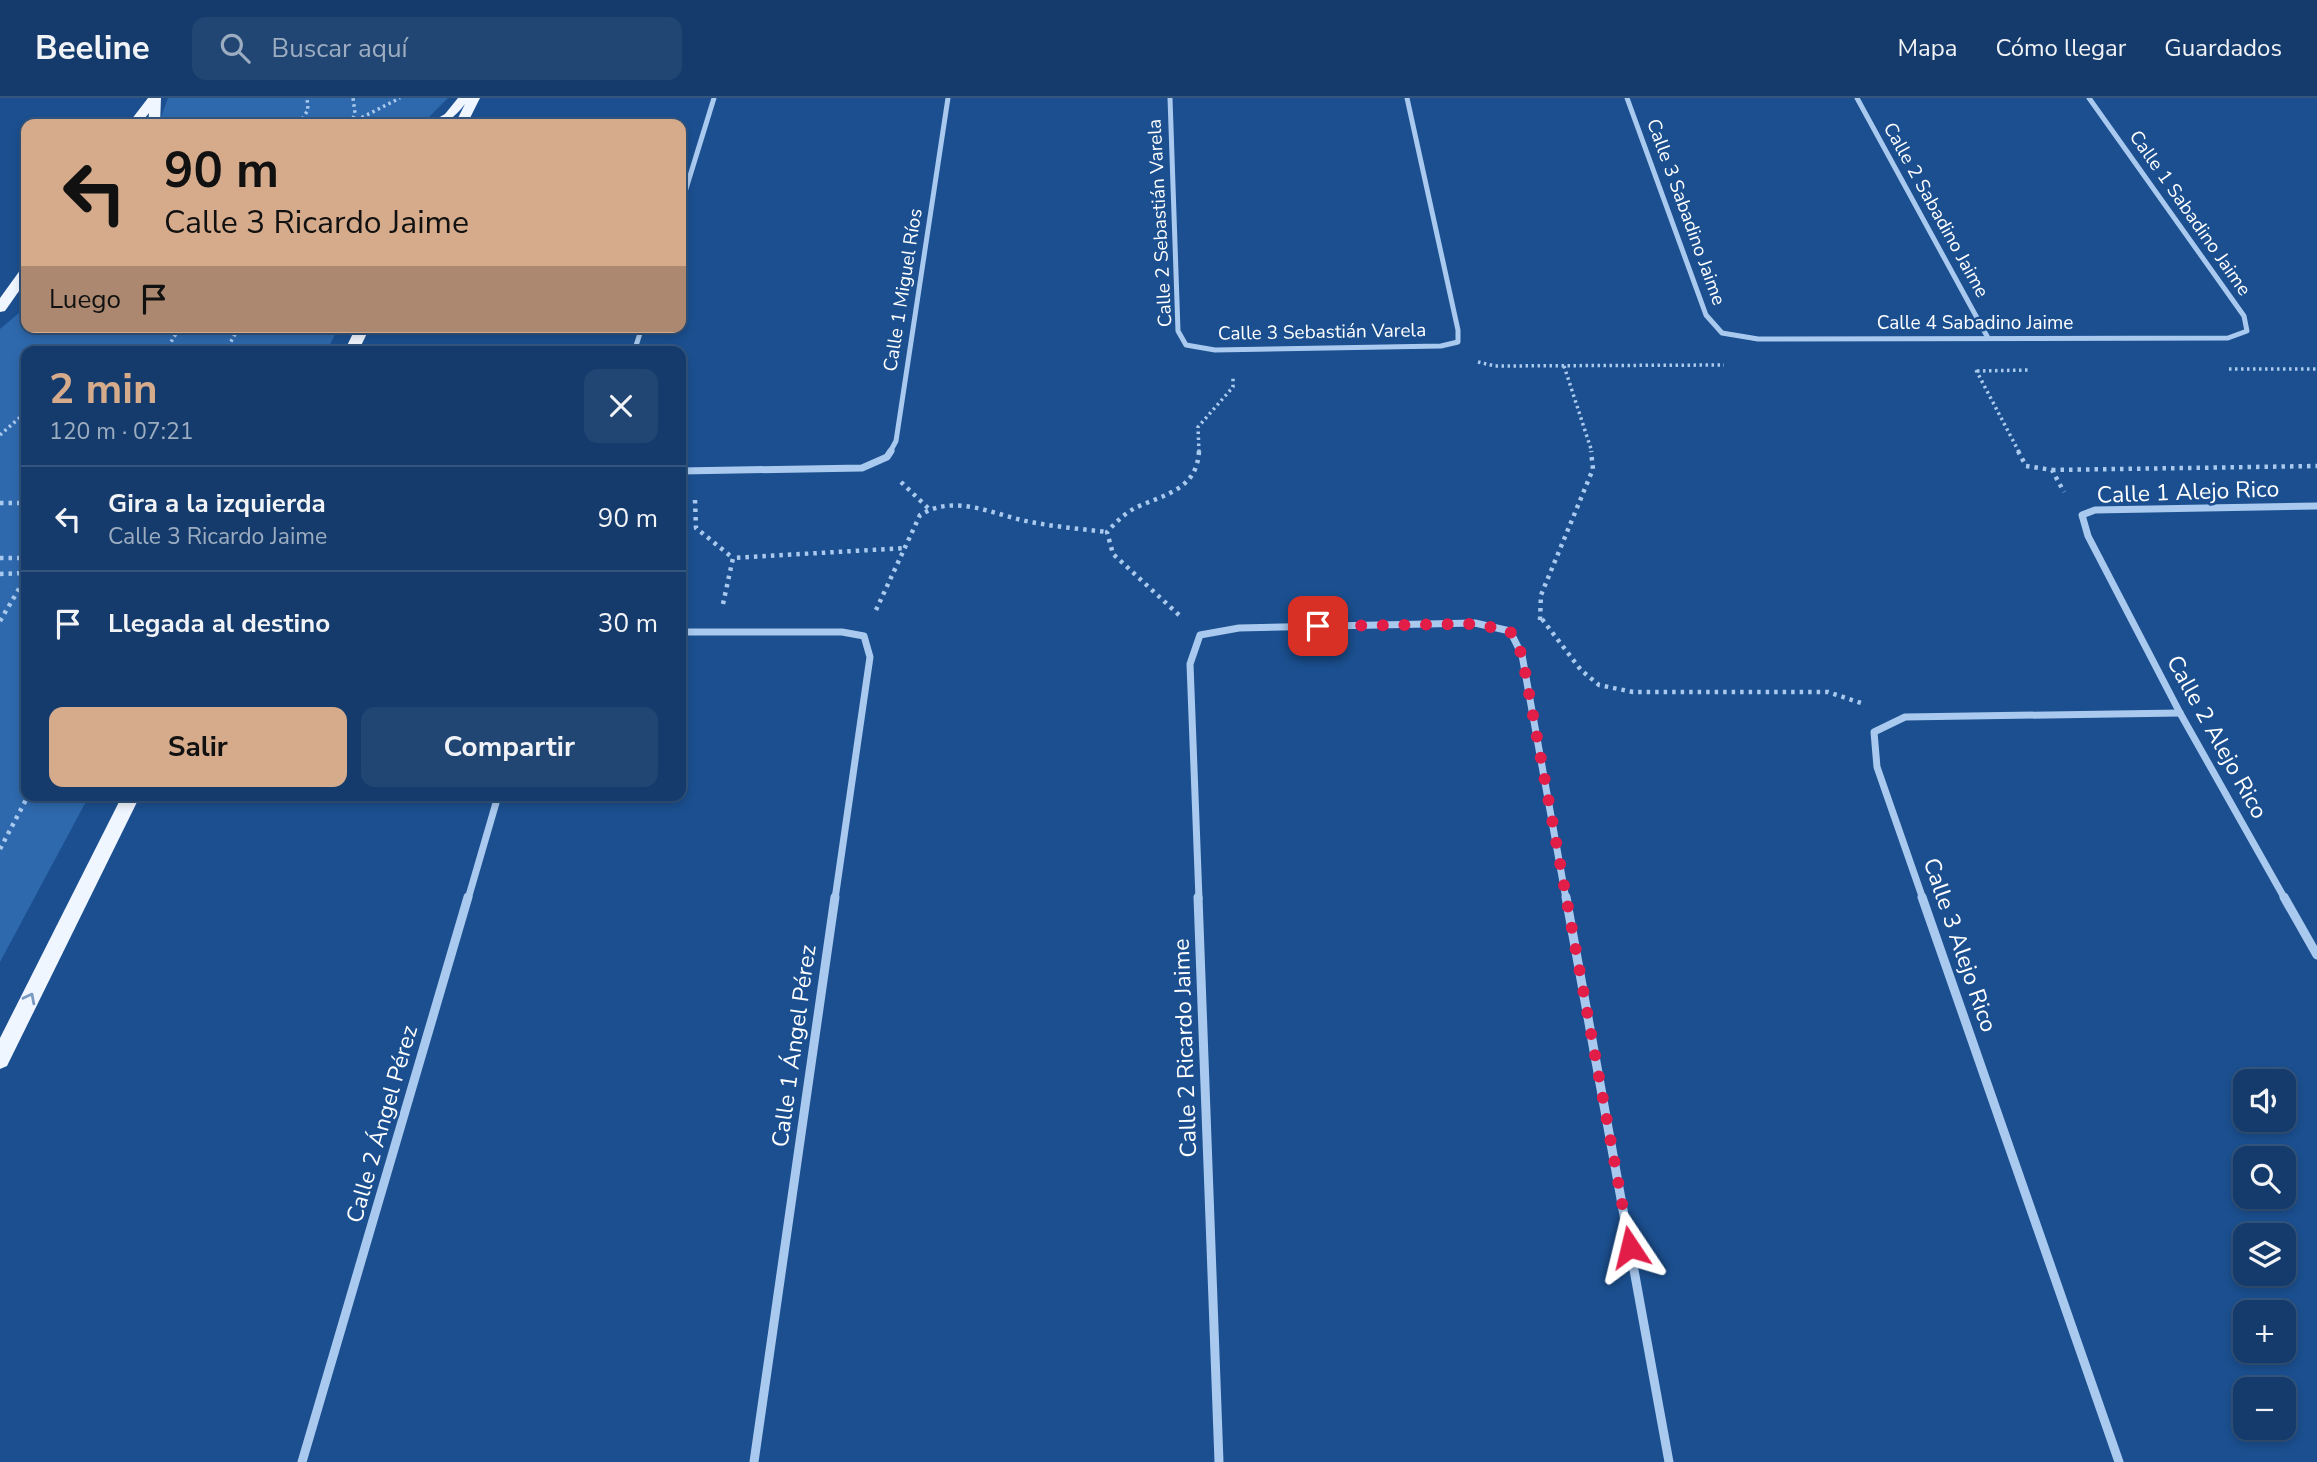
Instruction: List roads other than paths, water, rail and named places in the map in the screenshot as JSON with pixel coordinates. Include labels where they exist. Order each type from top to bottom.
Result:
[{"type":"main road","points":[[138,119],[154,98]]},
{"type":"main road","points":[[154,98],[154,119]]},
{"type":"main road","points":[[443,119],[464,98]]},
{"type":"main road","points":[[464,119],[474,98]]},
{"type":"main road","points":[[0,309],[21,279]]},
{"type":"main road","points":[[0,309],[21,291]]},
{"type":"main road","points":[[0,1059],[129,801]]},
{"type":"street","points":[[686,189],[714,98]]},
{"type":"street","name":"Calle 1 Miguel Ríos","points":[[686,471],[862,468],[887,457],[896,441],[948,98]]},
{"type":"street","name":"Calle 2 Sebastián Varela","points":[[1170,98],[1178,331],[1186,345]]},
{"type":"street","name":"Calle 3 Sebastián Varela","points":[[1186,345],[1234,349],[1441,346],[1458,341],[1458,330],[1406,98]]},
{"type":"street","name":"Calle 3 Sabadino Jaime","points":[[1627,98],[1706,315],[1722,333]]},
{"type":"street","name":"Calle 2 Sabadino Jaime","points":[[1857,98],[1988,338]]},
{"type":"street","name":"Calle 1 Sabadino Jaime","points":[[2089,98],[2244,316],[2248,331],[2228,338]]},
{"type":"street","name":"Calle 4 Sabadino Jaime","points":[[1722,333],[1758,339],[2228,338]]},
{"type":"street","name":"Calle 1 Alejo Rico","points":[[2088,536],[2082,515],[2095,510],[2317,506]]},
{"type":"street","name":"Calle 2 Alejo Rico","points":[[2088,536],[2180,713],[2317,955]]},
{"type":"street","name":"Calle 2 Ricardo Jaime","points":[[1219,1462],[1190,664],[1200,635],[1239,628],[1461,624],[1510,631],[1522,655],[1669,1462]]},
{"type":"street","name":"Calle 1 Ángel Pérez","points":[[686,632],[842,632],[864,636],[870,657],[754,1462]]},
{"type":"street","name":"Calle 3 Alejo Rico","points":[[2119,1462],[1877,767],[1874,732],[1905,717],[2180,713]]},
{"type":"street","name":"Calle 2 Ángel Pérez","points":[[302,1462],[497,801]]}]
